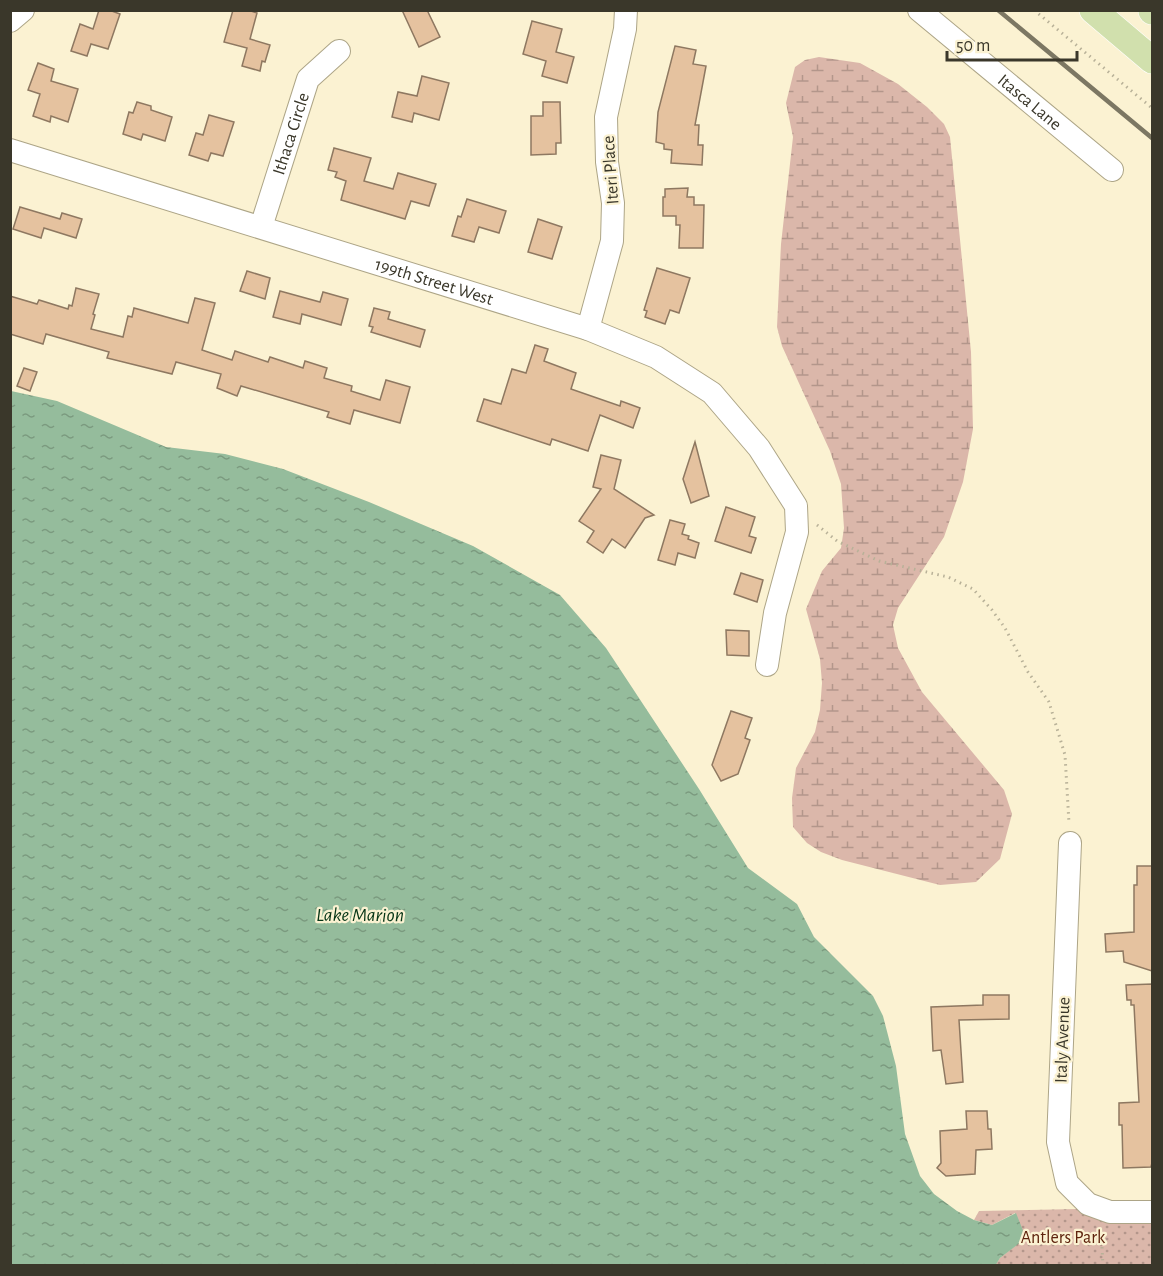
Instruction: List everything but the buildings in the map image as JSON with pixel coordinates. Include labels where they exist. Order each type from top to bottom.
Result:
[{"type":"main road","points":[[1093,10],[1152,60]]},
{"type":"street","points":[[10,21],[23,10]]},
{"type":"street","name":"Iteri Place","points":[[588,329],[612,241],[613,203],[607,162],[606,117],[625,29],[626,10]]},
{"type":"street","name":"Itasca Lane","points":[[919,10],[1113,170]]},
{"type":"street","name":"Ithaca Circle","points":[[261,227],[308,79],[339,51]]},
{"type":"street","name":"199th Street West","points":[[10,150],[588,329],[656,357],[712,393],[759,448],[796,506]]},
{"type":"street","points":[[767,665],[775,613],[797,532],[796,506]]},
{"type":"street","name":"Italy Avenue","points":[[1070,843],[1058,1142],[1067,1184],[1088,1204],[1107,1211]]},
{"type":"street","points":[[1107,1211],[1152,1212]]},
{"type":"path","points":[[1034,10],[1152,108]]},
{"type":"path","points":[[796,506],[837,542],[879,561],[948,577],[973,589],[992,610],[1005,628],[1028,672],[1049,702],[1065,755],[1070,843]]},
{"type":"path","points":[[1103,1266],[1100,1235],[1107,1211]]},
{"type":"green space","points":[[819,57],[860,63],[898,84],[944,124],[950,137],[971,352],[973,429],[963,482],[944,537],[898,608],[893,625],[898,648],[922,692],[1004,790],[1012,814],[1000,859],[976,882],[940,885],[842,860],[821,852],[807,843],[793,827],[792,798],[796,768],[815,732],[820,710],[822,683],[820,659],[806,609],[822,571],[841,548],[844,528],[841,484],[830,451],[782,346],[777,327],[781,244],[793,137],[786,103],[795,67],[805,60]]},
{"type":"green space","name":"Antlers Park","points":[[1078,1209],[1152,1219],[1152,1265],[995,1265],[1000,1258],[1025,1238],[1015,1213],[992,1225],[974,1220],[979,1211]]},
{"type":"water","name":"Lake Marion","points":[[11,391],[57,401],[166,447],[225,454],[283,469],[473,546],[560,595],[606,648],[748,868],[797,904],[814,937],[873,996],[883,1016],[896,1066],[905,1134],[920,1176],[934,1194],[974,1220],[992,1225],[1016,1213],[1026,1238],[1000,1258],[995,1266],[11,1265]]},
{"type":"railway","points":[[998,10],[1152,138]]}]
